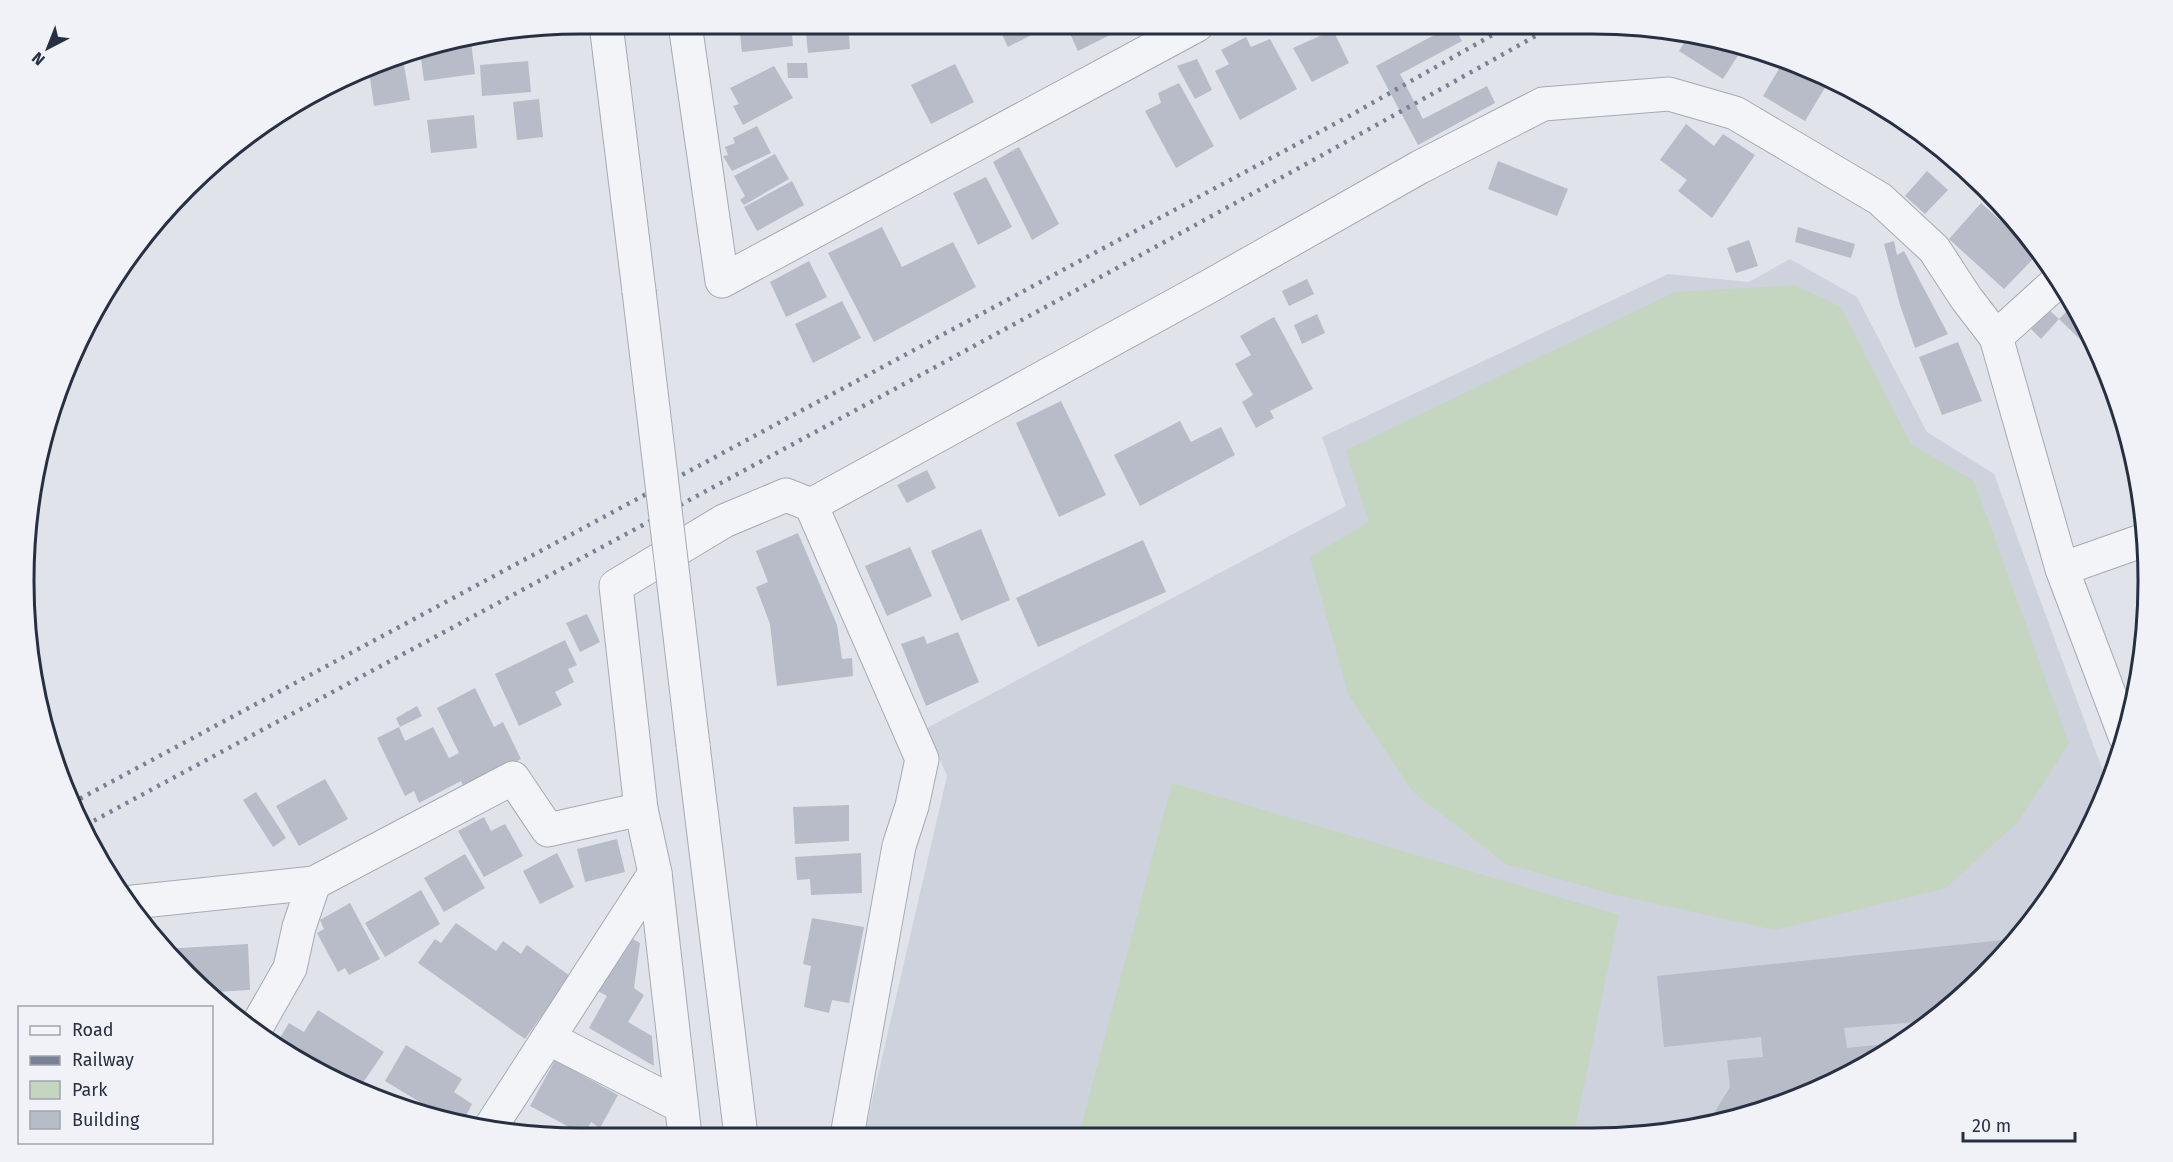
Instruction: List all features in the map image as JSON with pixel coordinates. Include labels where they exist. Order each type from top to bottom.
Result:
[{"type":"street","points":[[607,34],[740,1128]]},
{"type":"street","points":[[686,34],[722,281],[1180,34]]},
{"type":"street","points":[[811,506],[1420,167],[1543,104],[1669,94],[1735,113],[1880,199],[1934,249],[1996,338],[2062,568],[2120,722]]},
{"type":"street","points":[[1996,338],[2052,287]]},
{"type":"street","points":[[683,1121],[655,873],[641,809],[616,586],[724,521],[786,495],[811,506],[922,759],[912,806],[899,846],[848,1128]]},
{"type":"street","points":[[2062,568],[2137,542]]},
{"type":"street","points":[[138,901],[314,883],[513,778],[548,830],[641,809]]},
{"type":"street","points":[[495,1120],[655,873]]},
{"type":"street","points":[[258,1022],[290,968],[299,927],[314,883]]},
{"type":"street","points":[[548,1038],[683,1121]]},
{"type":"shaded area","points":[[1790,259],[1857,297],[1927,432],[1994,474],[2103,772],[2082,823],[2046,885],[2003,941],[1952,992],[1896,1035],[1834,1071],[1801,1086],[1733,1109],[1663,1123],[1592,1128],[866,1128],[947,776],[927,728],[1346,506],[1322,437],[1668,274],[1749,282]]},
{"type":"green space","points":[[1795,285],[1841,307],[1911,444],[1974,481],[2069,744],[2017,823],[1946,888],[1775,930],[1608,893],[1506,864],[1413,792],[1348,694],[1310,557],[1369,522],[1346,450],[1675,292]]},
{"type":"green space","points":[[1172,783],[1619,915],[1575,1128],[1081,1128]]},
{"type":"building","points":[[740,34],[792,34],[793,46],[742,52]]},
{"type":"building","points":[[806,34],[849,34],[850,49],[808,53]]},
{"type":"building","points":[[1002,34],[1033,34],[1008,47]]},
{"type":"building","points":[[1070,34],[1112,34],[1078,51]]},
{"type":"building","points":[[1324,34],[1335,34],[1349,63],[1312,82],[1293,48]]},
{"type":"building","points":[[1436,34],[1458,34],[1462,41],[1400,74],[1423,119],[1487,86],[1495,103],[1418,145],[1376,66]]},
{"type":"building","points":[[1246,37],[1251,47],[1270,39],[1297,89],[1240,120],[1215,71],[1229,64],[1221,50]]},
{"type":"building","points":[[1684,43],[1738,55],[1723,79],[1679,51]]},
{"type":"building","points":[[471,46],[475,74],[424,81],[421,59]]},
{"type":"building","points":[[1197,59],[1212,90],[1195,99],[1177,66]]},
{"type":"building","points":[[528,61],[531,92],[482,96],[480,65]]},
{"type":"building","points":[[787,63],[807,63],[808,78],[788,78]]},
{"type":"building","points":[[404,64],[410,100],[374,106],[370,77]]},
{"type":"building","points":[[955,64],[974,102],[931,124],[911,85]]},
{"type":"building","points":[[774,66],[793,98],[743,125],[733,106],[739,104],[730,88]]},
{"type":"building","points":[[1779,68],[1825,87],[1805,121],[1763,96]]},
{"type":"building","points":[[1179,83],[1214,146],[1176,168],[1145,111],[1161,103],[1158,93]]},
{"type":"building","points":[[539,99],[543,137],[517,140],[513,102]]},
{"type":"building","points":[[474,115],[477,148],[431,153],[427,120]]},
{"type":"building","points":[[1686,124],[1714,146],[1723,134],[1755,155],[1712,218],[1678,191],[1687,180],[1660,160]]},
{"type":"building","points":[[757,126],[771,153],[732,171],[723,156],[728,155],[725,147],[735,143],[733,138]]},
{"type":"building","points":[[1019,147],[1059,224],[1032,240],[993,162]]},
{"type":"building","points":[[775,154],[789,179],[744,205],[740,200],[745,196],[734,176]]},
{"type":"building","points":[[1498,161],[1568,189],[1557,216],[1488,189]]},
{"type":"building","points":[[1927,171],[1948,190],[1925,214],[1905,196]]},
{"type":"building","points":[[986,177],[1012,227],[978,245],[953,193]]},
{"type":"building","points":[[792,181],[804,205],[757,231],[744,207]]},
{"type":"building","points":[[1981,203],[2003,221],[2033,259],[2004,289],[1949,239]]},
{"type":"building","points":[[882,227],[902,267],[953,242],[976,287],[874,342],[828,253]]},
{"type":"building","points":[[1798,227],[1855,244],[1851,258],[1795,242]]},
{"type":"building","points":[[1749,240],[1758,266],[1736,273],[1727,248]]},
{"type":"building","points":[[1894,241],[1897,255],[1904,251],[1948,334],[1915,348],[1900,305],[1884,244]]},
{"type":"building","points":[[809,261],[827,297],[786,317],[770,282]]},
{"type":"building","points":[[1307,279],[1314,294],[1289,306],[1282,291]]},
{"type":"building","points":[[842,301],[861,338],[813,363],[795,324]]},
{"type":"building","points":[[2049,310],[2059,319],[2041,339],[2031,329]]},
{"type":"building","points":[[2067,311],[2084,343],[2059,319]]},
{"type":"building","points":[[1317,314],[1325,333],[1302,344],[1294,325]]},
{"type":"building","points":[[1274,317],[1313,389],[1270,411],[1274,418],[1256,428],[1242,402],[1253,395],[1235,364],[1251,355],[1240,336]]},
{"type":"building","points":[[1958,342],[1982,401],[1942,415],[1919,357]]},
{"type":"building","points":[[1061,401],[1106,495],[1059,517],[1016,423]]},
{"type":"building","points":[[1180,421],[1191,442],[1221,427],[1235,455],[1140,506],[1114,455]]},
{"type":"building","points":[[927,470],[936,488],[907,503],[897,485]]},
{"type":"building","points":[[981,529],[1010,600],[961,621],[931,551]]},
{"type":"building","points":[[798,533],[837,625],[842,659],[852,658],[853,676],[777,686],[770,624],[756,587],[768,582],[756,551]]},
{"type":"building","points":[[1143,540],[1166,592],[1038,647],[1016,598]]},
{"type":"building","points":[[910,547],[932,596],[887,616],[865,566]]},
{"type":"building","points":[[587,614],[600,642],[580,652],[566,623]]},
{"type":"building","points":[[958,632],[979,682],[926,706],[901,644],[924,636],[927,644]]},
{"type":"building","points":[[565,640],[577,665],[568,669],[574,682],[555,692],[562,705],[519,726],[495,674]]},
{"type":"building","points":[[475,688],[494,727],[503,722],[521,759],[463,786],[461,781],[419,803],[414,791],[405,796],[377,738],[399,727],[405,741],[433,727],[449,758],[459,753],[437,708]]},
{"type":"building","points":[[417,706],[422,716],[400,727],[396,718]]},
{"type":"building","points":[[325,779],[348,819],[299,846],[276,806]]},
{"type":"building","points":[[256,792],[286,838],[273,847],[243,800]]},
{"type":"building","points":[[849,805],[849,841],[795,844],[793,807]]},
{"type":"building","points":[[484,817],[491,831],[505,824],[523,856],[484,877],[458,831]]},
{"type":"building","points":[[617,839],[625,872],[585,882],[577,849]]},
{"type":"building","points":[[557,853],[574,887],[540,904],[523,871]]},
{"type":"building","points":[[861,853],[862,893],[811,895],[810,879],[797,880],[795,857]]},
{"type":"building","points":[[465,854],[485,888],[444,912],[424,878]]},
{"type":"building","points":[[421,890],[440,924],[385,957],[365,923]]},
{"type":"building","points":[[350,903],[380,959],[349,975],[345,968],[338,972],[317,933],[324,929],[320,920]]},
{"type":"building","points":[[812,918],[864,927],[849,1003],[832,1000],[829,1013],[804,1007],[811,966],[803,964]]},
{"type":"building","points":[[456,923],[496,951],[503,941],[521,954],[527,945],[570,976],[525,1039],[418,963],[435,939],[441,943]]},
{"type":"building","points":[[627,936],[640,943],[634,988],[644,995],[628,1022],[652,1036],[654,1066],[589,1028],[607,996],[596,990]]},
{"type":"building","points":[[2004,940],[1952,992],[1914,1022],[1844,1028],[1847,1048],[1880,1045],[1865,1054],[1801,1086],[1715,1113],[1730,1087],[1727,1060],[1763,1057],[1761,1037],[1664,1047],[1657,976]]},
{"type":"building","points":[[248,944],[250,990],[221,992],[177,948]]},
{"type":"building","points":[[318,1010],[384,1052],[363,1082],[339,1071],[280,1037],[289,1023],[304,1032]]},
{"type":"building","points":[[406,1045],[462,1079],[454,1092],[472,1104],[467,1114],[470,1116],[422,1103],[385,1081]]},
{"type":"building","points":[[555,1060],[618,1095],[600,1128],[591,1122],[588,1128],[570,1127],[530,1106]]},
{"type":"railway","points":[[80,799],[1351,115],[1494,34]]},
{"type":"railway","points":[[91,822],[1006,329],[1539,34]]}]
